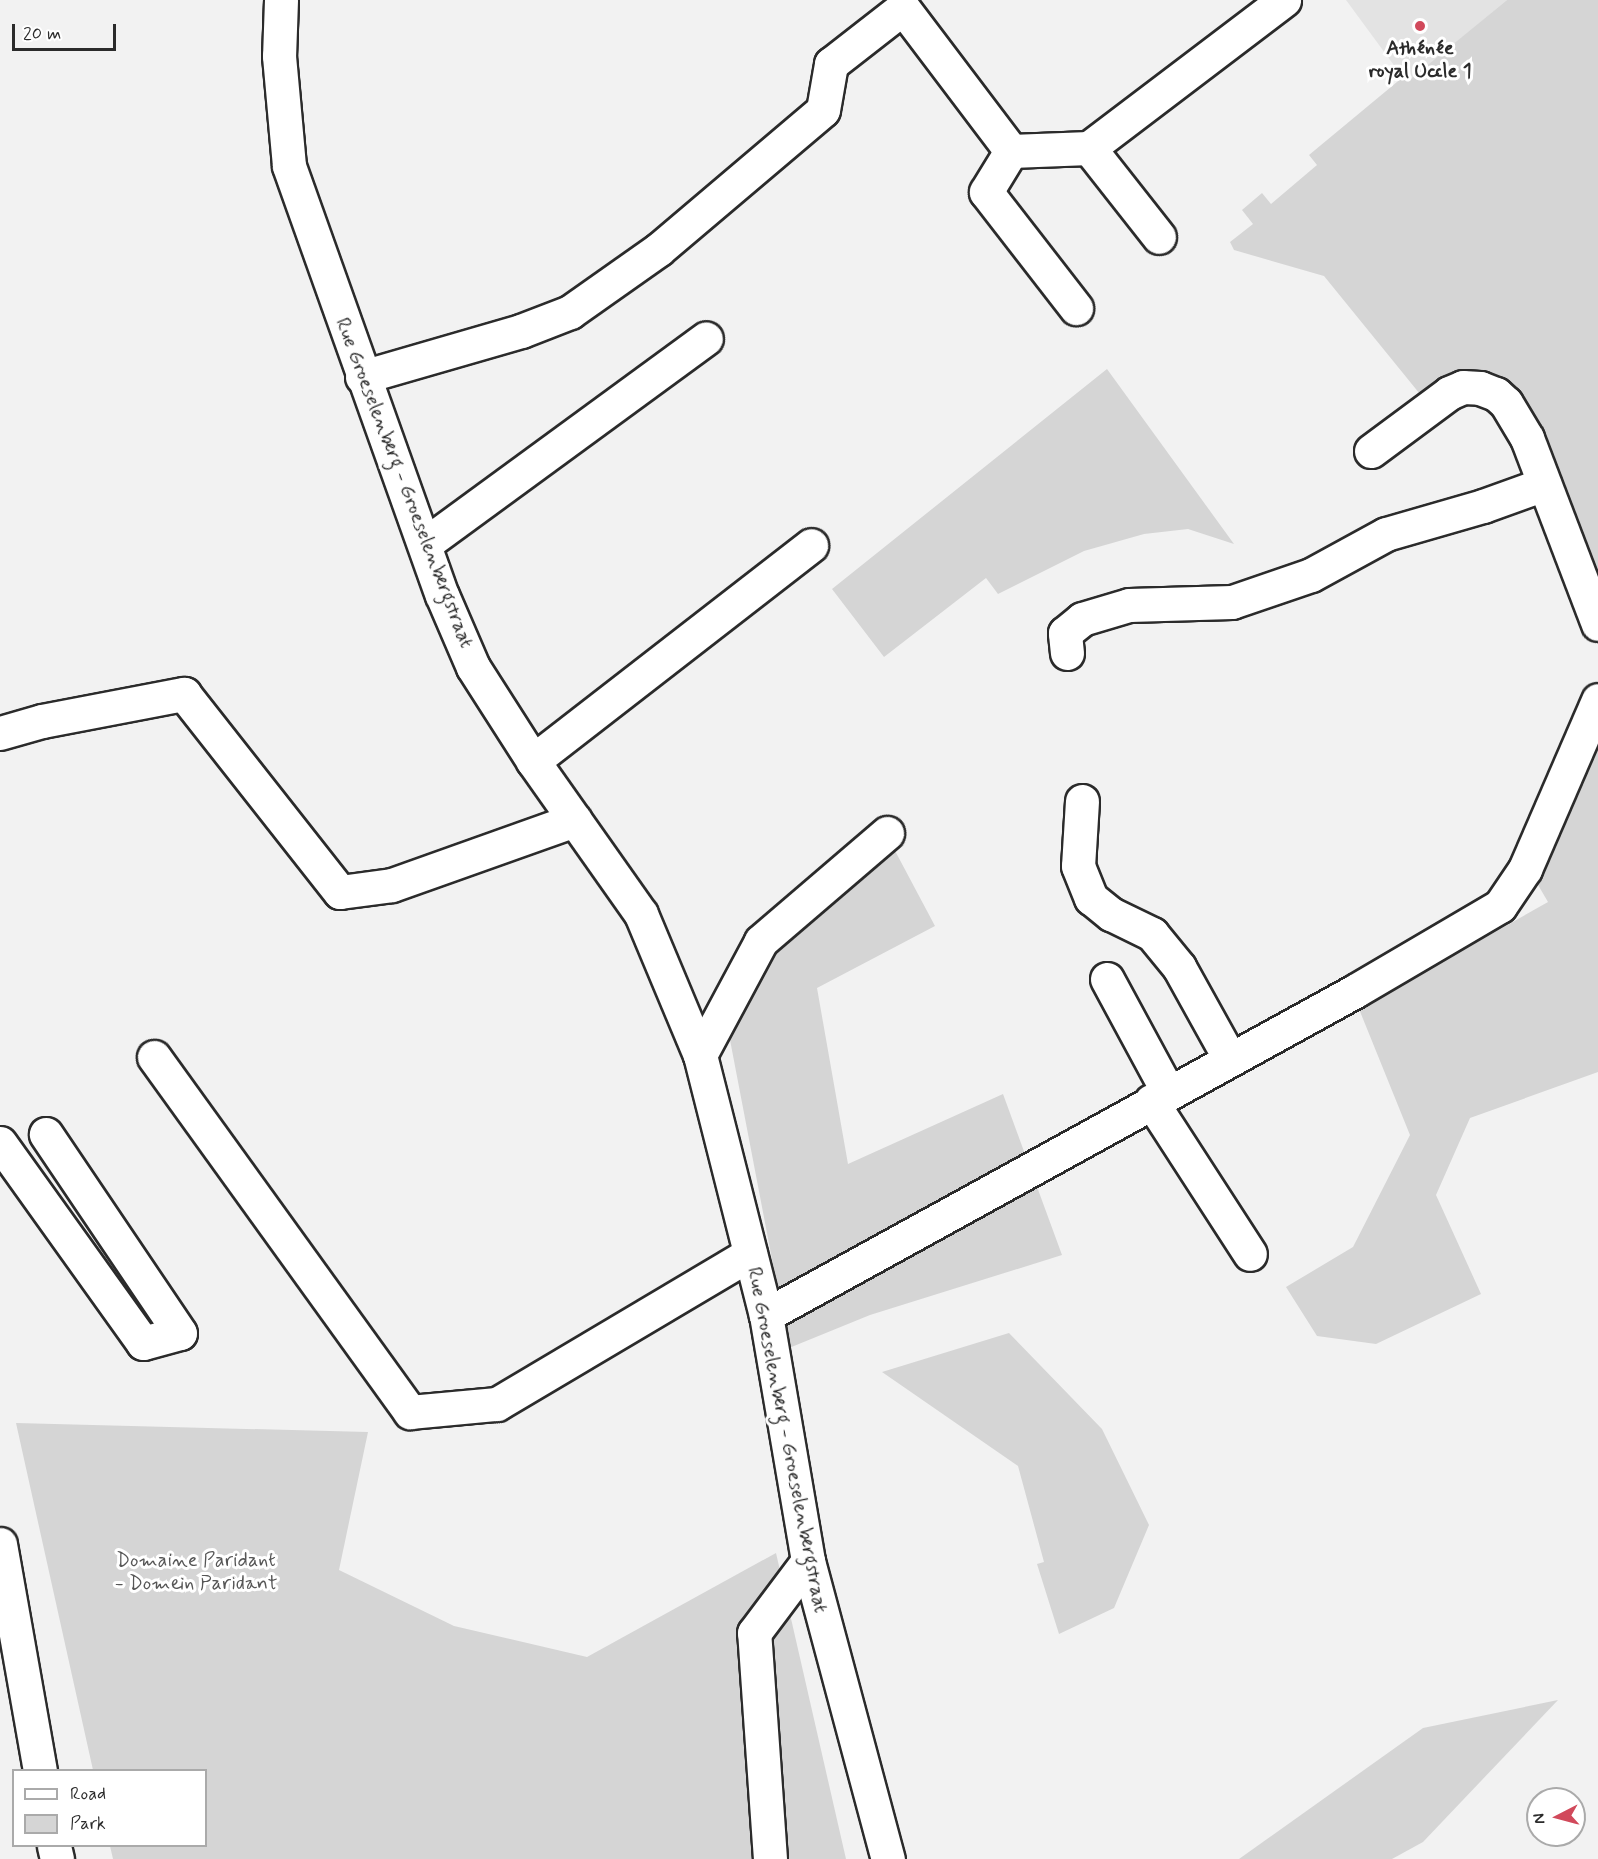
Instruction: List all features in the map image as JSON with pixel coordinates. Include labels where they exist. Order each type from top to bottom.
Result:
[{"type":"street","name":"Rue Groeselenberg - Groeselenbergstraat","points":[[281,0],[279,56],[289,166],[362,377],[424,544],[473,667],[533,761],[641,914],[700,1055],[766,1315],[808,1561],[888,1859]]},
{"type":"street","points":[[1011,151],[1089,148],[1284,0]]},
{"type":"street","points":[[362,377],[521,331],[570,312],[658,250],[823,110],[831,64],[900,4],[1011,151]]},
{"type":"street","points":[[1089,148],[1159,237]]},
{"type":"street","points":[[1011,151],[986,192],[1076,308]]},
{"type":"street","points":[[424,544],[706,338]]},
{"type":"street","points":[[1371,451],[1449,393],[1463,387],[1480,388],[1506,403],[1527,438],[1598,624]]},
{"type":"street","points":[[1067,653],[1065,633],[1082,619],[1129,605],[1232,602],[1311,574],[1386,534],[1483,506],[1544,484]]},
{"type":"street","points":[[533,761],[812,545]]},
{"type":"street","points":[[0,733],[42,721],[184,694],[340,892],[392,885],[575,820]]},
{"type":"street","points":[[766,1315],[1230,1059],[1500,906],[1525,869],[1598,700]]},
{"type":"street","points":[[1082,801],[1078,866],[1091,898],[1111,914],[1152,934],[1179,967],[1230,1059]]},
{"type":"street","points":[[700,1055],[761,940],[887,833]]},
{"type":"street","points":[[1107,979],[1160,1097],[1250,1254]]},
{"type":"street","points":[[154,1057],[410,1412],[497,1404],[750,1254]]},
{"type":"street","points":[[0,1143],[143,1343],[180,1333],[46,1134]]},
{"type":"street","points":[[0,1544],[40,1769]]},
{"type":"street","points":[[770,1859],[754,1633],[808,1561]]},
{"type":"shaded area","name":"Athénée royal Uccle 1","points":[[1346,0],[1507,0],[1407,83]]},
{"type":"green space","points":[[1507,0],[1598,0],[1598,595],[1513,392],[1424,399],[1324,276],[1234,250],[1230,242],[1253,224],[1242,210],[1262,193],[1271,204],[1317,165],[1309,155],[1403,77],[1407,82]]},
{"type":"green space","points":[[1107,369],[1234,544],[1188,529],[1144,534],[1084,551],[998,594],[986,578],[884,657],[832,589]]},
{"type":"green space","points":[[1598,734],[1598,1072],[1470,1118],[1436,1195],[1481,1294],[1376,1344],[1317,1336],[1286,1287],[1353,1247],[1410,1135],[1359,1009],[1548,902],[1534,878]]},
{"type":"green space","points":[[893,847],[935,926],[817,988],[848,1164],[1003,1094],[1062,1255],[870,1315],[789,1348],[726,1019],[769,949]]},
{"type":"green space","points":[[1009,1333],[1102,1429],[1149,1525],[1114,1608],[1059,1634],[1037,1564],[1044,1562],[1018,1466],[882,1372]]},
{"type":"green space","name":"Domaine Paridant - Domein Paridant","points":[[16,1423],[368,1432],[339,1570],[454,1626],[587,1657],[776,1553],[846,1859],[113,1859],[110,1847],[207,1847],[207,1769],[93,1769]]},
{"type":"green space","points":[[1558,1700],[1423,1842],[1392,1859],[1239,1859],[1423,1728]]},
{"type":"place","name":"Athénée royal Uccle 1","points":[[1420,26]]}]
